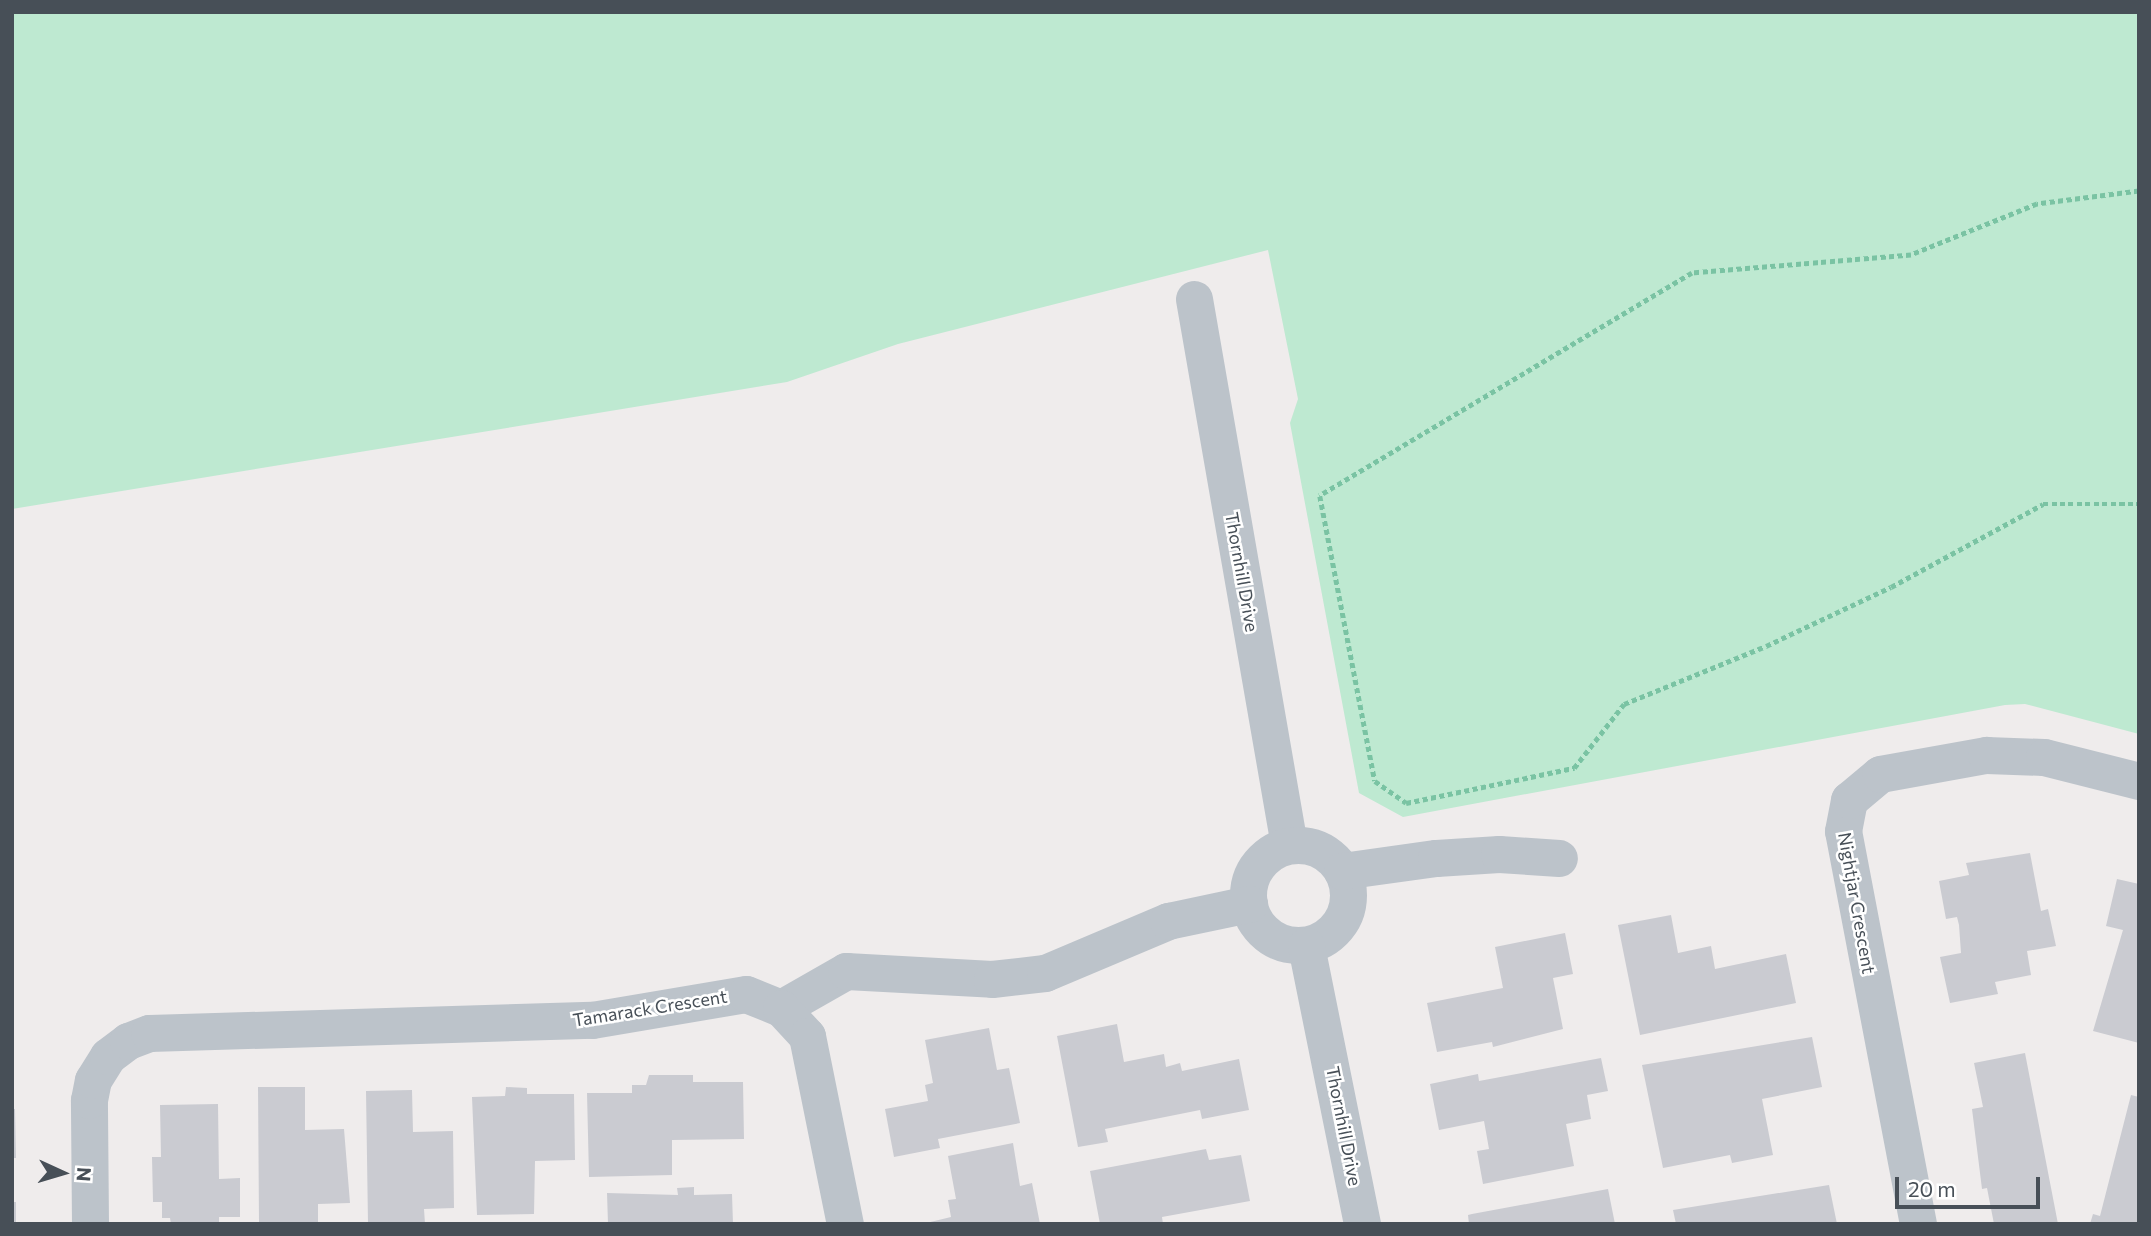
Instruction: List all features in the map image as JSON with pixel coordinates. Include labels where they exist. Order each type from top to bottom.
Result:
[{"type":"street","name":"Thornhill Drive","points":[[1194,299],[1289,845]]},
{"type":"street","name":"Nightjar Crescent","points":[[1918,1224],[1843,831],[1849,800],[1880,774],[1986,755],[2043,757],[2139,780]]},
{"type":"street","points":[[1289,845],[1320,850],[1342,872],[1348,887],[1343,918],[1321,940],[1306,946],[1272,939],[1259,927],[1249,904],[1250,878],[1259,862],[1289,845]]},
{"type":"street","points":[[1342,872],[1436,858],[1499,854],[1559,858]]},
{"type":"street","points":[[781,1008],[846,971],[992,978],[1045,973],[1168,921],[1249,904]]},
{"type":"street","name":"Thornhill Drive","points":[[1306,946],[1362,1224]]},
{"type":"street","name":"Tamarack Crescent","points":[[90,1224],[89,1100],[93,1080],[108,1056],[128,1041],[149,1033],[592,1020],[727,995],[746,995],[781,1008],[807,1036],[813,1054],[845,1224]]},
{"type":"path","points":[[2139,191],[2037,204],[1912,255],[1692,273],[1320,496],[1375,781],[1406,803],[1574,768],[1624,704],[1766,646],[1891,587],[2043,504],[2139,504]]},
{"type":"green space","points":[[12,12],[2139,12],[2139,734],[2025,704],[2005,705],[1403,817],[1359,793],[1290,423],[1298,399],[1268,250],[898,344],[787,382],[12,509]]},
{"type":"building","points":[[2030,853],[2041,911],[2048,909],[2056,946],[2027,951],[2031,975],[1995,982],[1998,994],[1950,1003],[1940,957],[1961,953],[1959,925],[1957,917],[1946,919],[1939,881],[1969,875],[1966,863]]},
{"type":"building","points":[[2117,879],[2139,884],[2139,1043],[2093,1031],[2123,930],[2106,926]]},
{"type":"building","points":[[1671,915],[1678,953],[1711,946],[1715,969],[1786,954],[1796,1003],[1640,1035],[1618,925]]},
{"type":"building","points":[[1565,933],[1573,974],[1553,978],[1563,1029],[1493,1047],[1492,1042],[1437,1052],[1427,1003],[1503,988],[1495,947]]},
{"type":"building","points":[[1117,1024],[1124,1062],[1164,1054],[1166,1067],[1180,1063],[1182,1071],[1239,1059],[1249,1110],[1202,1119],[1200,1110],[1105,1129],[1108,1142],[1078,1147],[1057,1036]]},
{"type":"building","points":[[989,1028],[997,1070],[1009,1068],[1020,1123],[938,1139],[940,1148],[894,1157],[885,1109],[928,1101],[925,1085],[933,1083],[925,1040]]},
{"type":"building","points":[[1812,1037],[1822,1087],[1762,1099],[1773,1155],[1732,1163],[1730,1155],[1663,1168],[1642,1065]]},
{"type":"building","points":[[2025,1053],[2058,1224],[1994,1224],[1987,1188],[1982,1189],[1972,1109],[1983,1107],[1974,1063]]},
{"type":"building","points":[[1601,1058],[1608,1091],[1587,1095],[1591,1119],[1566,1124],[1574,1166],[1483,1184],[1477,1151],[1489,1149],[1484,1121],[1439,1130],[1430,1084],[1478,1074],[1479,1081]]},
{"type":"building","points":[[649,1075],[693,1075],[693,1082],[743,1082],[744,1139],[672,1140],[672,1175],[589,1177],[587,1093],[632,1093],[632,1085],[646,1085]]},
{"type":"building","points":[[258,1087],[305,1087],[305,1130],[344,1129],[350,1203],[318,1204],[318,1224],[259,1224]]},
{"type":"building","points":[[506,1087],[527,1088],[527,1094],[574,1094],[575,1160],[535,1161],[534,1214],[477,1215],[472,1097],[505,1096]]},
{"type":"building","points":[[412,1090],[413,1132],[453,1131],[454,1208],[424,1209],[425,1224],[368,1224],[366,1091]]},
{"type":"building","points":[[2131,1095],[2139,1097],[2139,1224],[2090,1224],[2093,1214],[2100,1216]]},
{"type":"building","points":[[218,1104],[219,1179],[240,1178],[240,1217],[219,1217],[219,1224],[171,1224],[170,1218],[162,1218],[162,1202],[153,1202],[152,1157],[161,1157],[160,1105]]},
{"type":"building","points":[[12,1109],[15,1109],[16,1158],[12,1158]]},
{"type":"building","points":[[1013,1143],[1020,1186],[1032,1183],[1040,1224],[922,1224],[951,1217],[948,1200],[956,1199],[948,1156]]},
{"type":"building","points":[[1206,1149],[1209,1160],[1241,1155],[1250,1201],[1162,1217],[1163,1224],[1100,1224],[1090,1171]]},
{"type":"building","points":[[1829,1185],[1837,1224],[1676,1224],[1673,1210]]},
{"type":"building","points":[[694,1187],[694,1195],[732,1194],[733,1224],[608,1224],[607,1193],[678,1195],[677,1188]]},
{"type":"building","points":[[1608,1189],[1615,1224],[1469,1224],[1468,1215]]},
{"type":"building","points":[[12,1202],[16,1202],[16,1224],[12,1224]]}]
